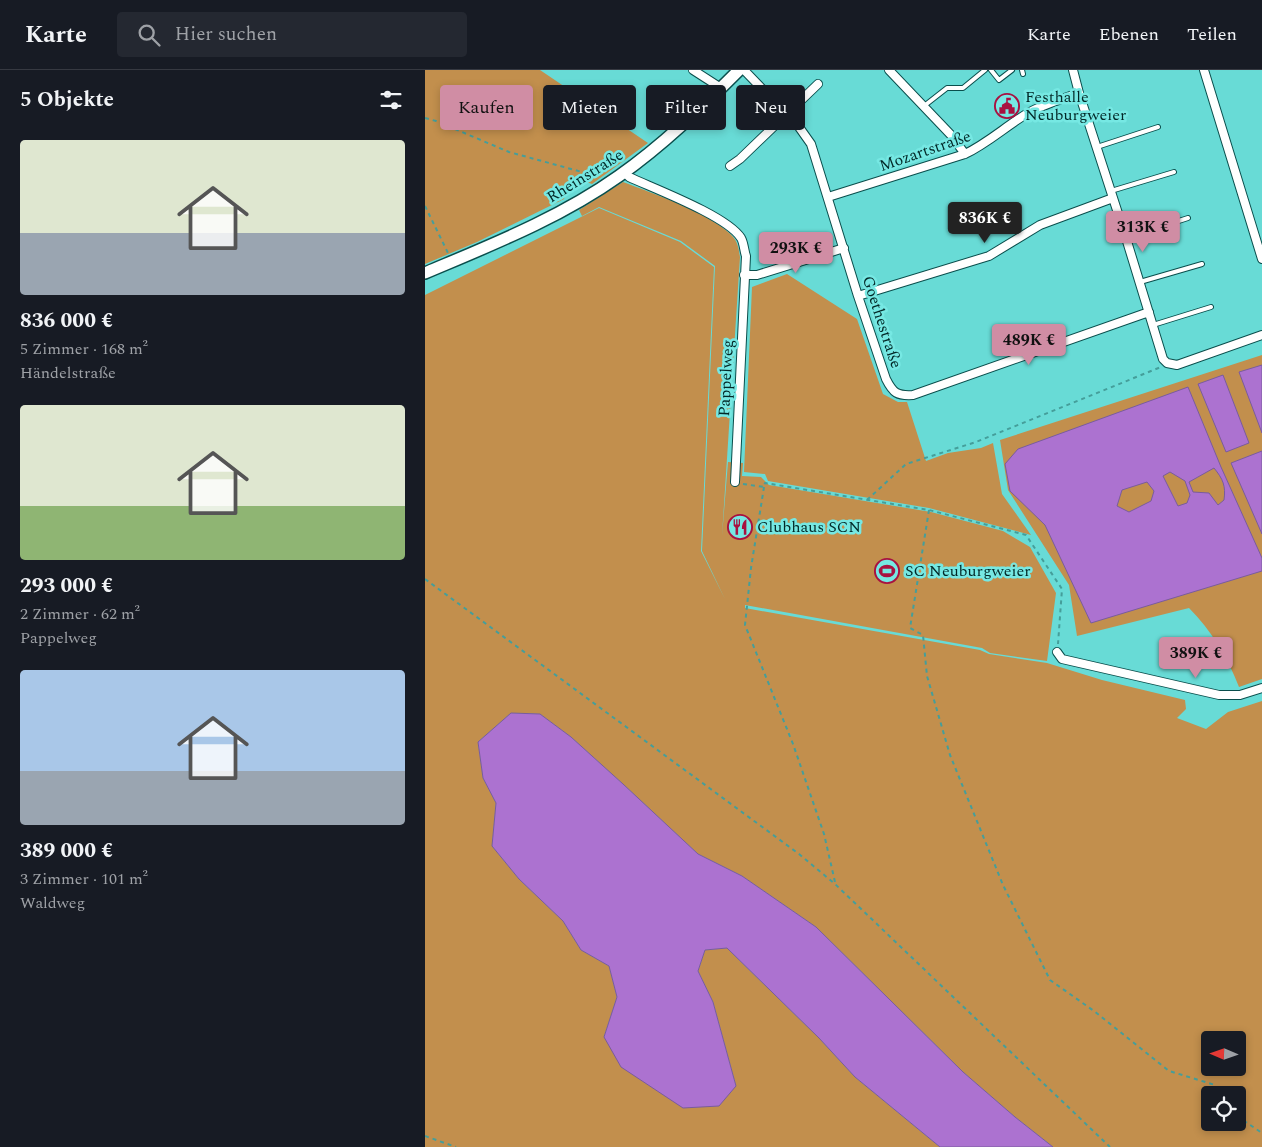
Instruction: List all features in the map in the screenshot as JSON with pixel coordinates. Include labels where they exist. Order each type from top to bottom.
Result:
[{"type":"main road","name":"Rheinstraße","points":[[724,85],[739,70]]},
{"type":"main road","name":"Rheinstraße","points":[[425,273],[548,218],[603,187],[677,130]]},
{"type":"street","points":[[693,70],[716,85]]},
{"type":"street","name":"Goethestraße","points":[[743,70],[758,85]]},
{"type":"street","points":[[889,70],[951,134],[965,154]]},
{"type":"street","points":[[1073,70],[1127,238],[1163,359],[1167,363],[1177,365],[1262,334]]},
{"type":"street","points":[[1204,70],[1262,259]]},
{"type":"street","points":[[805,98],[818,84]]},
{"type":"street","name":"Mozartstraße","points":[[828,197],[965,154],[982,146],[1041,106],[1079,93]]},
{"type":"street","points":[[730,166],[740,159],[770,130]]},
{"type":"street","name":"Goethestraße","points":[[801,130],[811,144],[858,296],[886,379],[892,390],[903,395],[913,395],[1149,312]]},
{"type":"street","name":"Pappelweg","points":[[624,172],[629,177],[717,218],[733,229],[742,239],[746,256],[735,482]]},
{"type":"street","points":[[858,296],[989,256],[1040,225],[1112,195]]},
{"type":"street","points":[[744,275],[757,275],[843,248]]},
{"type":"street","points":[[1057,652],[1062,659],[1219,695],[1240,695],[1262,688]]},
{"type":"lane","points":[[924,106],[947,88],[963,88],[985,70]]},
{"type":"lane","points":[[991,70],[999,80],[1012,70]]},
{"type":"lane","points":[[1097,147],[1158,127]]},
{"type":"lane","points":[[1112,195],[1174,172]]},
{"type":"lane","points":[[1127,238],[1189,218]]},
{"type":"lane","points":[[1140,282],[1202,264]]},
{"type":"lane","points":[[1153,325],[1211,307]]},
{"type":"path","points":[[425,118],[509,152],[593,175]]},
{"type":"path","points":[[425,206],[452,262]]},
{"type":"path","points":[[867,500],[906,464],[976,442],[1160,368],[1167,363]]},
{"type":"path","points":[[735,482],[763,487]]},
{"type":"path","points":[[835,884],[824,834],[799,762],[775,696],[745,625],[751,568],[765,483],[929,510],[1026,535],[1061,589],[1057,652]]},
{"type":"path","points":[[929,510],[910,628],[923,635],[927,676],[950,755],[1003,885],[1050,980],[1169,1071],[1215,1086]]},
{"type":"path","points":[[425,579],[799,854],[835,884],[1110,1147]]},
{"type":"path","points":[[1246,1122],[1262,1134]]},
{"type":"path","points":[[425,1136],[456,1147]]},
{"type":"shaded area","points":[[425,70],[540,70],[562,85],[543,85],[543,130],[629,130],[648,143],[592,184],[573,177],[564,199],[477,242],[425,264]]},
{"type":"shaded area","points":[[623,182],[699,213],[725,230],[736,242],[740,257],[722,536],[728,462],[743,463],[742,476],[761,477],[769,485],[931,512],[1003,531],[1030,547],[1056,593],[1047,661],[990,653],[982,648],[745,605],[745,608],[980,650],[989,654],[1047,663],[1102,680],[1185,700],[1186,709],[1177,718],[1206,729],[1228,712],[1262,701],[1262,1147],[1053,1147],[963,1072],[816,927],[742,876],[698,854],[571,737],[540,714],[511,713],[478,742],[483,778],[496,803],[492,846],[519,879],[563,921],[581,950],[609,966],[617,997],[604,1037],[736,1086],[713,1002],[698,971],[705,950],[727,948],[819,1038],[855,1077],[940,1147],[425,1147],[425,295],[599,208],[680,242],[714,267],[701,551],[725,599],[702,551],[715,266],[681,241],[599,207],[582,216],[579,210]]},
{"type":"shaded area","points":[[787,274],[857,319],[883,394],[898,402],[907,402],[926,461],[948,453],[981,448],[993,443],[1002,494],[1031,535],[929,508],[768,481],[765,474],[744,472],[752,287]]},
{"type":"shaded area","points":[[1262,355],[1262,679],[1239,687],[1218,645],[1189,608],[1077,636],[1069,585],[1008,490],[1000,440]]},
{"type":"shaded area","points":[[1262,365],[1262,433],[1239,372]]},
{"type":"shaded area","points":[[1223,375],[1249,443],[1226,452],[1198,384]]},
{"type":"shaded area","points":[[1188,387],[1262,558],[1262,571],[1091,623],[1045,525],[1010,491],[1005,464],[1018,449]],"holes":[[[1214,468],[1222,479],[1225,491],[1224,500],[1218,505],[1209,493],[1193,492],[1189,482]],[[1170,472],[1185,481],[1190,495],[1187,503],[1178,506],[1163,476]],[[1147,482],[1154,491],[1151,501],[1129,512],[1117,506],[1122,490]]]},
{"type":"shaded area","points":[[1262,451],[1262,534],[1231,463]]},
{"type":"shaded area","points":[[511,713],[540,714],[571,737],[698,854],[742,876],[816,927],[963,1072],[1053,1147],[940,1147],[855,1077],[819,1038],[727,948],[705,950],[698,971],[713,1002],[736,1086],[719,1106],[683,1108],[621,1067],[604,1037],[617,997],[609,966],[581,950],[563,921],[519,879],[492,846],[496,803],[483,778],[478,742]]},
{"type":"place","name":"Festhalle Neuburgweier","points":[[1007,106]]},
{"type":"place","name":"Clubhaus SCN","points":[[740,527]]},
{"type":"place","name":"SC Neuburgweier","points":[[887,571]]}]
